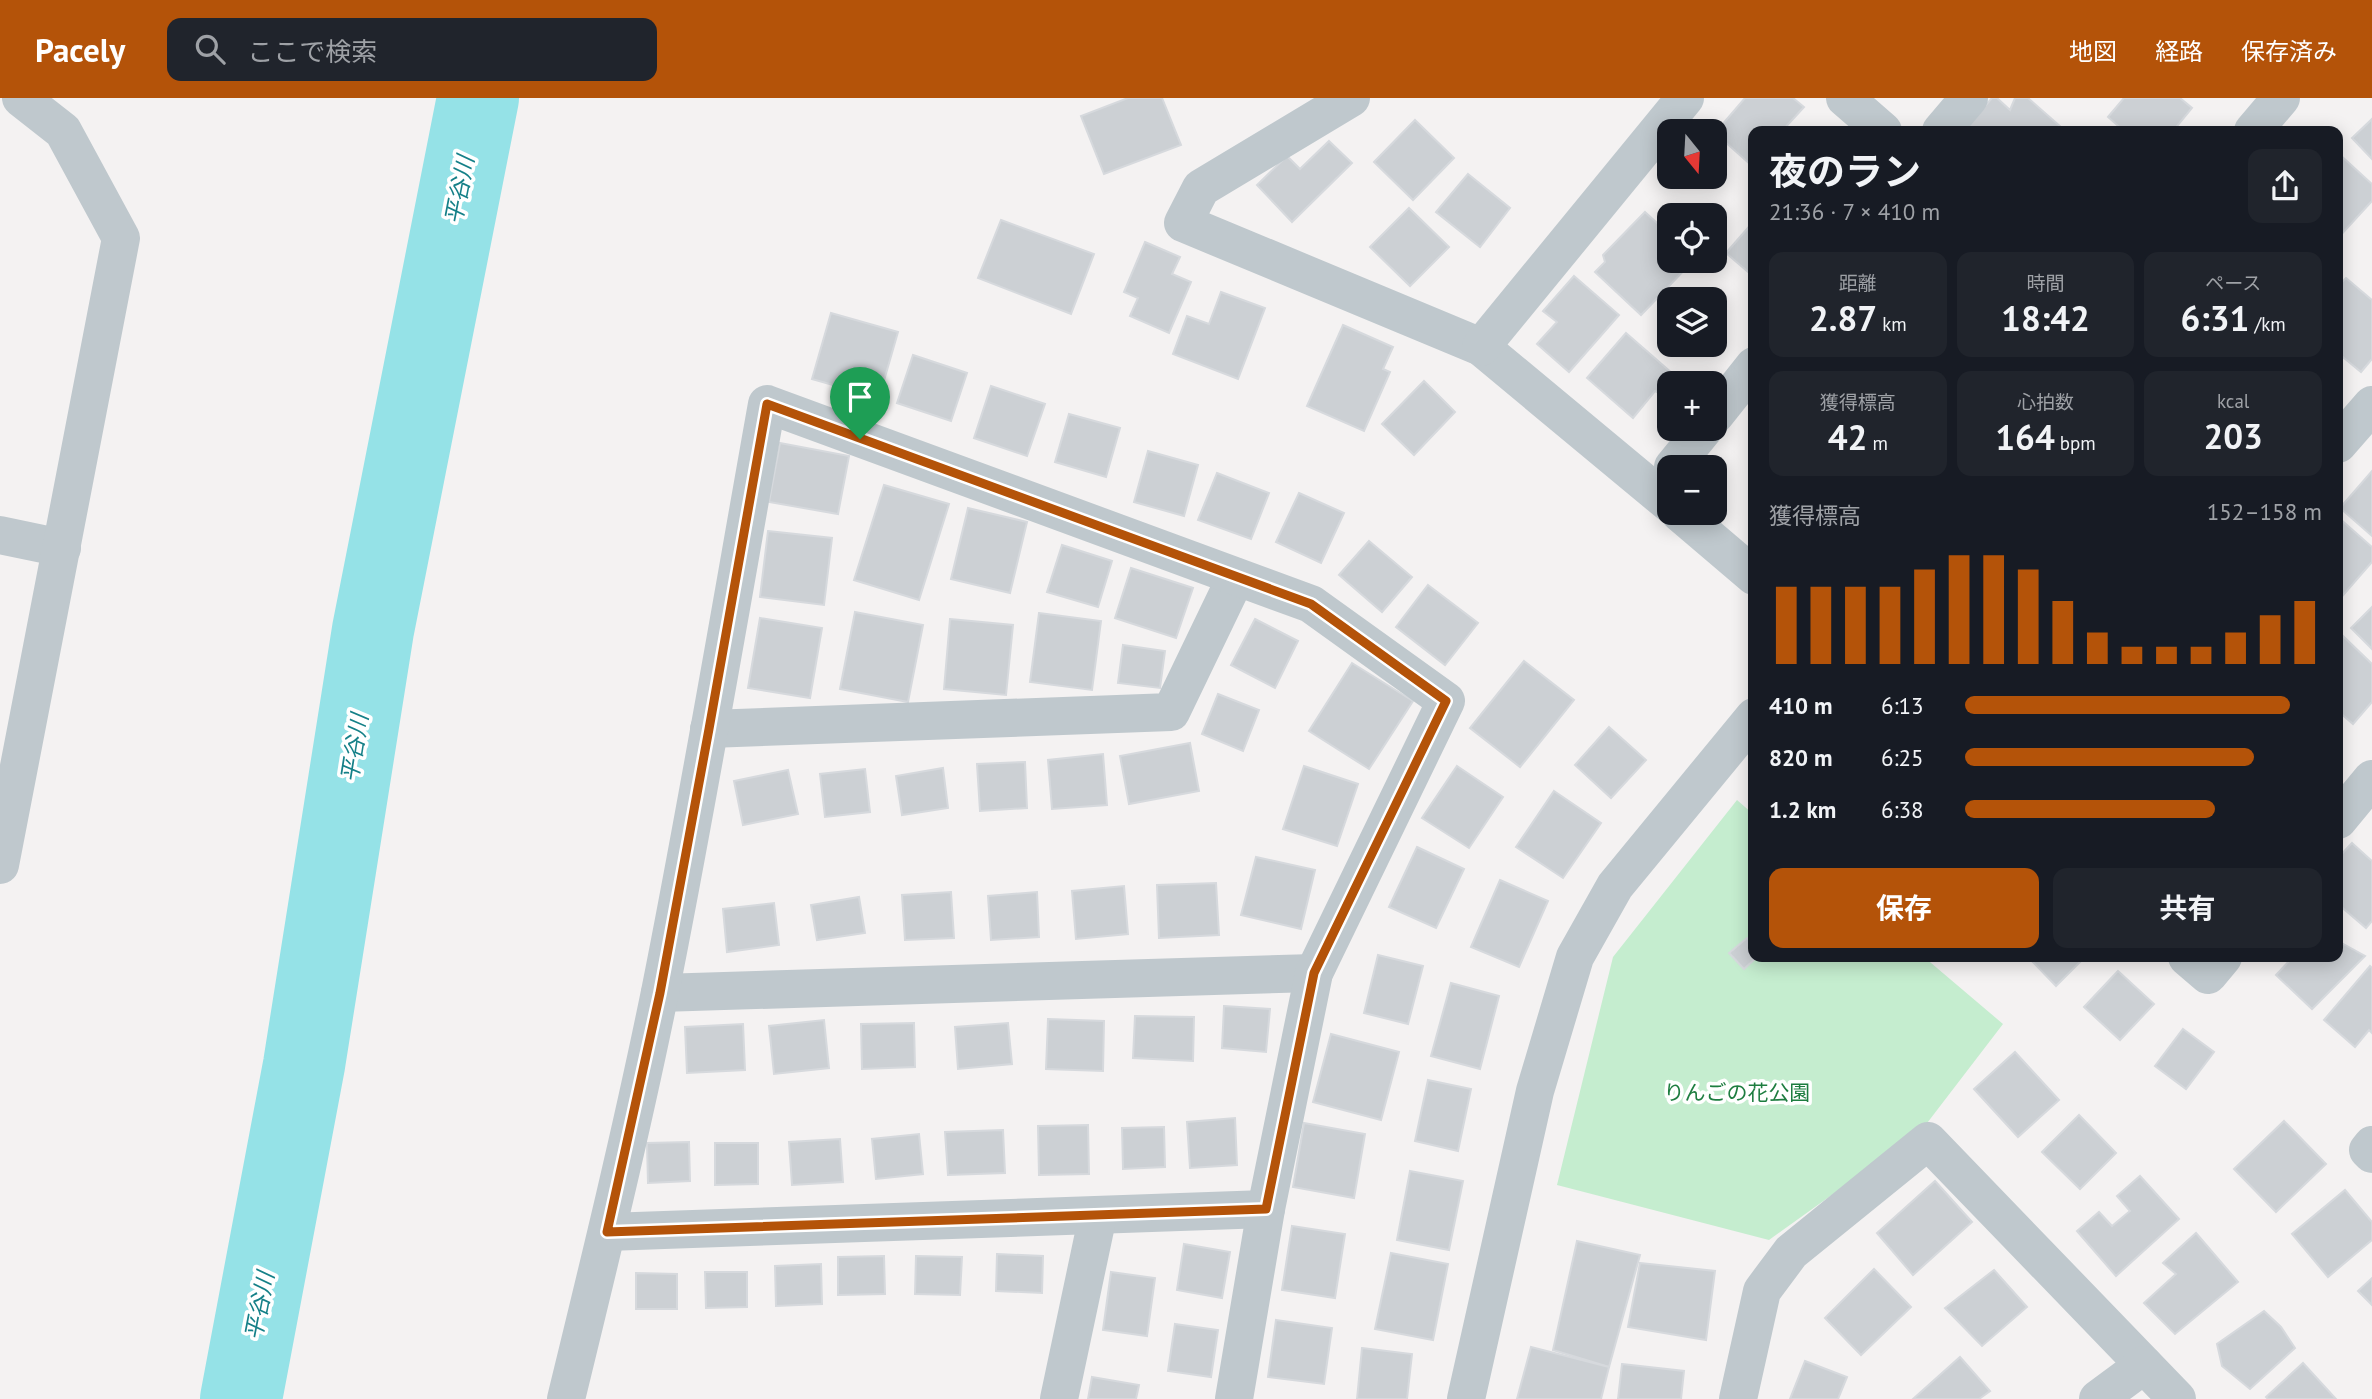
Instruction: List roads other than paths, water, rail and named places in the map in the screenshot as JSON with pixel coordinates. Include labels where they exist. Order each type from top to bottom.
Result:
[{"type":"street","points":[[0,865],[9,775],[62,548],[121,238],[63,131],[21,98]]},
{"type":"street","points":[[1351,98],[1201,188],[1183,223],[1481,347],[1657,480]]},
{"type":"street","points":[[1481,347],[1685,98]]},
{"type":"street","points":[[1845,98],[1877,126]]},
{"type":"street","points":[[1945,126],[1969,98]]},
{"type":"street","points":[[2257,126],[2281,98]]},
{"type":"street","points":[[1727,400],[1748,374]]},
{"type":"street","points":[[566,1399],[607,1232],[660,993],[767,404],[1311,604],[1446,701],[1314,973],[1266,1209],[1234,1399]]},
{"type":"street","points":[[2343,438],[2372,405]]},
{"type":"street","points":[[1704,525],[1748,570]]},
{"type":"street","points":[[0,535],[62,548]]},
{"type":"street","points":[[709,729],[1171,712],[1236,577]]},
{"type":"street","points":[[1466,1399],[1535,1091],[1575,957],[1615,886],[1748,724]]},
{"type":"street","points":[[2343,814],[2372,779]]},
{"type":"street","points":[[2194,962],[2208,975],[2219,962]]},
{"type":"street","points":[[660,993],[1314,973]]},
{"type":"street","points":[[1738,1399],[1762,1291],[1791,1252],[1928,1141],[2177,1399]]},
{"type":"street","points":[[2372,1145],[2368,1150],[2372,1154]]},
{"type":"street","points":[[607,1232],[1266,1209]]},
{"type":"street","points":[[1059,1399],[1098,1215]]},
{"type":"street","points":[[2098,1399],[2144,1364]]},
{"type":"waterway","name":"平谷川","points":[[241,1399],[304,1065],[373,630],[478,98]]},
{"type":"park label","name":"りんごの花公園","points":[[1737,1092]]}]
